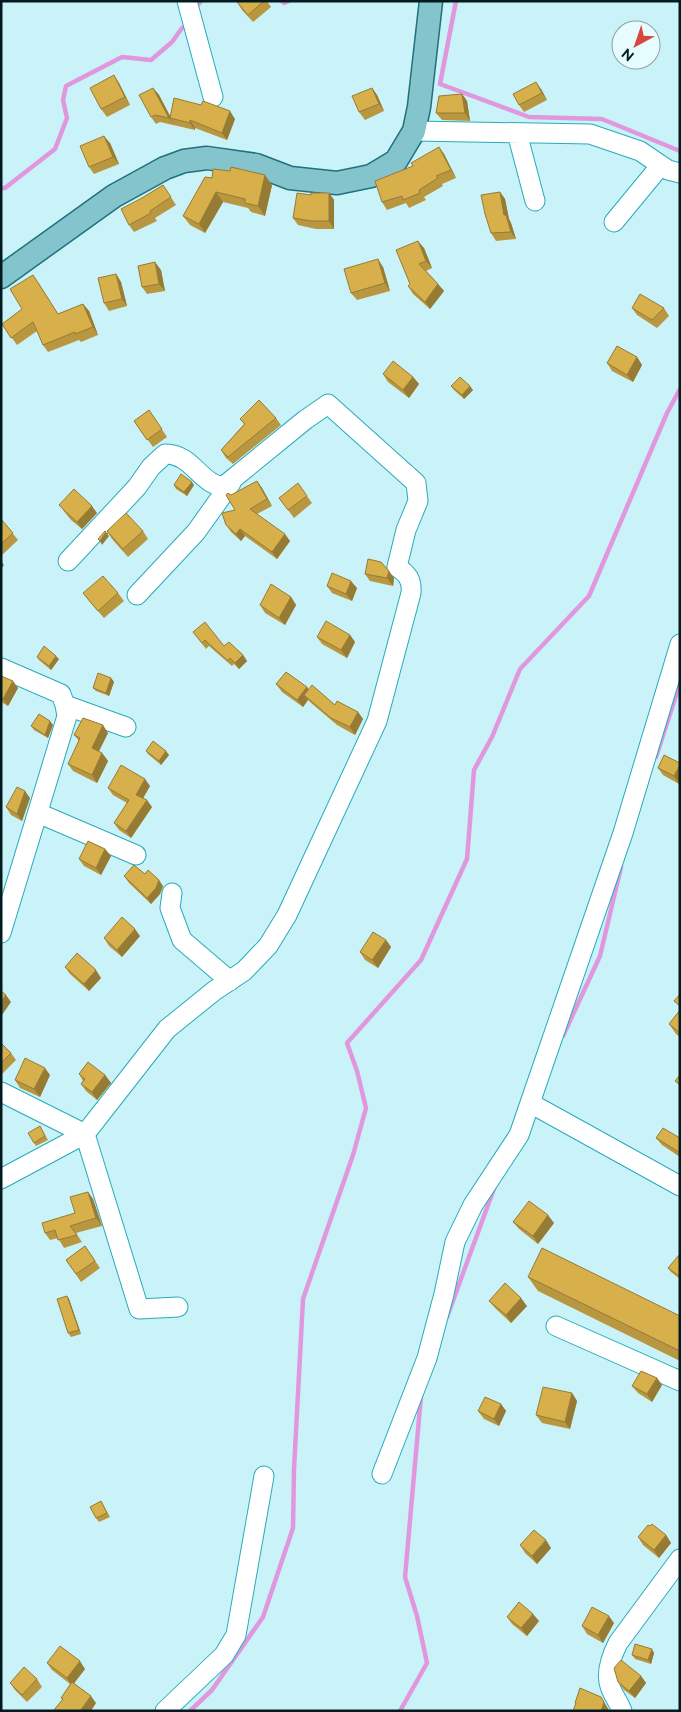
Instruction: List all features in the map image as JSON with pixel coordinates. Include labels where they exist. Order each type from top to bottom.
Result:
[{"type":"main road","points":[[1,277],[114,196],[165,168],[184,162],[207,158],[256,165],[290,178],[336,183],[371,176],[396,161],[414,131],[420,98],[431,1]]},
{"type":"street","points":[[186,1],[213,97]]},
{"type":"street","points":[[414,131],[590,134],[640,151],[668,170],[680,173]]},
{"type":"street","points":[[517,133],[535,201]]},
{"type":"street","points":[[614,222],[661,165]]},
{"type":"street","points":[[1,1179],[85,1134],[167,1029],[214,991],[244,971],[268,946],[287,915],[377,722],[411,593],[412,584],[406,573],[397,567],[406,530],[418,501],[416,483],[328,404],[305,420],[224,486],[214,485],[180,456],[165,454],[151,468],[137,488],[68,561]]},
{"type":"street","points":[[137,594],[196,532],[231,482]]},
{"type":"street","points":[[382,1474],[427,1358],[444,1294],[454,1242],[473,1205],[519,1135],[623,833],[680,644]]},
{"type":"street","points":[[1,668],[61,694],[67,716],[1,934]]},
{"type":"street","points":[[65,705],[126,727]]},
{"type":"street","points":[[38,813],[136,854]]},
{"type":"street","points":[[172,894],[170,908],[182,940],[230,981]]},
{"type":"street","points":[[1,1092],[85,1134],[139,1309],[178,1307]]},
{"type":"street","points":[[530,1103],[680,1186]]},
{"type":"street","points":[[556,1326],[680,1381]]},
{"type":"street","points":[[165,1711],[224,1655],[236,1635],[264,1476]]},
{"type":"street","points":[[622,1711],[609,1684],[609,1670],[614,1652],[618,1643],[680,1559]]},
{"type":"building","points":[[238,1],[264,1],[248,15]]},
{"type":"building","points":[[114,75],[125,97],[101,109],[90,88]]},
{"type":"building","points":[[536,82],[542,93],[519,105],[513,94]]},
{"type":"building","points":[[153,88],[169,118],[155,115],[151,117],[139,95]]},
{"type":"building","points":[[372,88],[379,104],[359,112],[352,96]]},
{"type":"building","points":[[462,94],[465,113],[436,113],[439,96]]},
{"type":"building","points":[[174,98],[201,105],[203,101],[230,111],[222,133],[190,120],[190,123],[170,118]]},
{"type":"building","points":[[104,136],[113,157],[89,167],[80,146]]},
{"type":"building","points":[[439,147],[451,170],[436,176],[438,178],[419,190],[420,193],[403,200],[402,196],[382,202],[375,181],[413,166],[411,163]]},
{"type":"building","points":[[231,167],[265,175],[258,206],[245,203],[245,199],[216,192],[199,224],[183,216],[205,177],[212,178],[213,169],[230,171]]},
{"type":"building","points":[[163,185],[171,197],[150,211],[151,213],[129,225],[121,209]]},
{"type":"building","points":[[500,192],[504,215],[506,215],[511,232],[491,233],[481,195]]},
{"type":"building","points":[[297,193],[311,195],[311,193],[329,193],[329,221],[293,218]]},
{"type":"building","points":[[418,241],[426,261],[419,264],[438,284],[425,302],[408,286],[410,284],[396,250]]},
{"type":"building","points":[[378,259],[385,283],[351,293],[344,269]]},
{"type":"building","points":[[155,262],[159,284],[142,287],[138,266]]},
{"type":"building","points":[[116,274],[122,299],[104,303],[98,278]]},
{"type":"building","points":[[33,275],[58,314],[83,304],[93,327],[43,345],[33,322],[11,338],[2,324],[22,309],[10,289]]},
{"type":"building","points":[[640,294],[664,308],[652,320],[632,308]]},
{"type":"building","points":[[617,346],[637,357],[627,375],[607,363]]},
{"type":"building","points":[[393,361],[413,377],[403,390],[383,374]]},
{"type":"building","points":[[460,377],[470,386],[462,395],[451,386]]},
{"type":"building","points":[[259,400],[276,418],[228,457],[221,450],[245,424],[240,419]]},
{"type":"building","points":[[149,410],[162,429],[147,440],[134,421]]},
{"type":"building","points":[[181,474],[192,482],[184,492],[174,485]]},
{"type":"building","points":[[257,481],[267,499],[250,509],[285,534],[272,552],[240,529],[236,534],[226,525],[222,513],[235,510],[226,495],[228,493],[231,495]]},
{"type":"building","points":[[298,483],[307,496],[288,510],[279,498]]},
{"type":"building","points":[[74,489],[92,506],[77,522],[59,505]]},
{"type":"building","points":[[126,513],[143,531],[123,549],[107,531]]},
{"type":"building","points":[[1,519],[13,533],[1,544]]},
{"type":"building","points":[[106,532],[100,541],[98,539]]},
{"type":"building","points":[[368,559],[381,562],[389,571],[387,578],[365,574]]},
{"type":"building","points":[[332,573],[351,581],[346,594],[327,586]]},
{"type":"building","points":[[103,576],[118,593],[98,611],[83,593]]},
{"type":"building","points":[[271,584],[291,597],[279,618],[260,605]]},
{"type":"building","points":[[326,621],[350,635],[341,650],[317,637]]},
{"type":"building","points":[[205,622],[224,646],[229,642],[243,655],[235,663],[230,658],[228,661],[205,640],[202,643],[193,632]]},
{"type":"building","points":[[44,646],[56,656],[49,666],[37,657]]},
{"type":"building","points":[[286,672],[307,687],[297,700],[276,684]]},
{"type":"building","points":[[98,673],[111,678],[106,693],[93,688]]},
{"type":"building","points":[[1,676],[13,681],[3,699],[1,698]]},
{"type":"building","points":[[312,685],[335,705],[337,701],[358,712],[350,727],[331,718],[304,695]]},
{"type":"building","points":[[39,714],[50,721],[45,735],[31,726]]},
{"type":"building","points":[[83,718],[103,725],[92,748],[102,753],[92,775],[68,764],[80,738],[74,735]]},
{"type":"building","points":[[153,741],[166,751],[159,761],[146,751]]},
{"type":"building","points":[[664,755],[680,763],[674,776],[658,768]]},
{"type":"building","points":[[121,765],[145,779],[136,795],[147,800],[126,831],[114,823],[129,800],[108,788]]},
{"type":"building","points":[[17,787],[25,791],[17,814],[6,807]]},
{"type":"building","points":[[88,841],[105,849],[96,868],[79,859]]},
{"type":"building","points":[[134,865],[145,874],[148,870],[159,880],[156,888],[147,898],[124,876]]},
{"type":"building","points":[[122,917],[135,929],[117,950],[104,938]]},
{"type":"building","points":[[373,932],[386,940],[372,960],[360,952]]},
{"type":"building","points":[[77,953],[96,970],[84,984],[65,967]]},
{"type":"building","points":[[1,991],[6,995],[1,1001]]},
{"type":"building","points":[[680,994],[680,1006],[674,1001]]},
{"type":"building","points":[[680,1010],[680,1032],[679,1032],[669,1024]]},
{"type":"building","points":[[1,1043],[11,1053],[1,1063]]},
{"type":"building","points":[[25,1058],[45,1068],[34,1089],[15,1080]]},
{"type":"building","points":[[88,1062],[105,1075],[92,1092],[81,1084],[85,1079],[79,1074]]},
{"type":"building","points":[[680,1075],[680,1085],[675,1081]]},
{"type":"building","points":[[40,1126],[45,1136],[34,1143],[28,1133]]},
{"type":"building","points":[[663,1128],[680,1138],[679,1152],[656,1138]]},
{"type":"building","points":[[88,1192],[96,1218],[70,1226],[77,1235],[58,1240],[55,1230],[45,1233],[42,1223],[75,1213],[70,1197]]},
{"type":"building","points":[[529,1201],[548,1215],[533,1236],[513,1222]]},
{"type":"building","points":[[85,1246],[95,1261],[76,1274],[66,1260]]},
{"type":"building","points":[[542,1248],[680,1316],[680,1351],[528,1277]]},
{"type":"building","points":[[679,1255],[680,1275],[679,1276],[668,1268]]},
{"type":"building","points":[[505,1283],[521,1298],[506,1315],[489,1301]]},
{"type":"building","points":[[67,1296],[79,1330],[68,1333],[57,1299]]},
{"type":"building","points":[[641,1371],[657,1378],[647,1394],[632,1386]]},
{"type":"building","points":[[543,1387],[572,1393],[565,1422],[536,1415]]},
{"type":"building","points":[[485,1397],[501,1404],[494,1419],[478,1411]]},
{"type":"building","points":[[101,1501],[107,1513],[96,1518],[90,1507]]},
{"type":"building","points":[[652,1524],[666,1535],[654,1550],[638,1537],[648,1525]]},
{"type":"building","points":[[534,1530],[546,1540],[532,1556],[520,1545]]},
{"type":"building","points":[[519,1602],[533,1614],[521,1628],[507,1617]]},
{"type":"building","points":[[592,1607],[609,1616],[598,1635],[582,1626]]},
{"type":"building","points":[[635,1644],[652,1649],[648,1660],[632,1655]]},
{"type":"building","points":[[60,1646],[80,1661],[67,1678],[47,1663]]},
{"type":"building","points":[[621,1660],[641,1676],[629,1691],[618,1682],[614,1668]]},
{"type":"building","points":[[24,1667],[37,1679],[22,1695],[10,1683]]},
{"type":"building","points":[[72,1682],[91,1696],[80,1711],[53,1711],[63,1699],[61,1698]]},
{"type":"building","points":[[580,1688],[601,1697],[604,1702],[601,1711],[573,1711]]},
{"type":"waterway","points":[[195,8],[201,1]]},
{"type":"waterway","points":[[282,1],[284,3],[289,1]]},
{"type":"waterway","points":[[456,1],[440,84],[529,117],[602,119],[680,151]]},
{"type":"waterway","points":[[1,188],[5,188],[55,149],[67,118],[63,100],[66,86],[122,57],[151,60],[172,42],[182,28]]},
{"type":"waterway","points":[[190,1711],[212,1690],[263,1617],[293,1528],[294,1469],[303,1299],[353,1155],[366,1108],[357,1071],[347,1043],[421,960],[467,859],[474,770],[492,737],[520,669],[589,596],[667,413],[680,389]]},
{"type":"waterway","points":[[656,757],[680,683]]},
{"type":"waterway","points":[[563,1036],[600,956],[621,867]]},
{"type":"waterway","points":[[447,1317],[495,1186]]},
{"type":"waterway","points":[[400,1711],[427,1663],[417,1616],[405,1577],[421,1396]]}]
